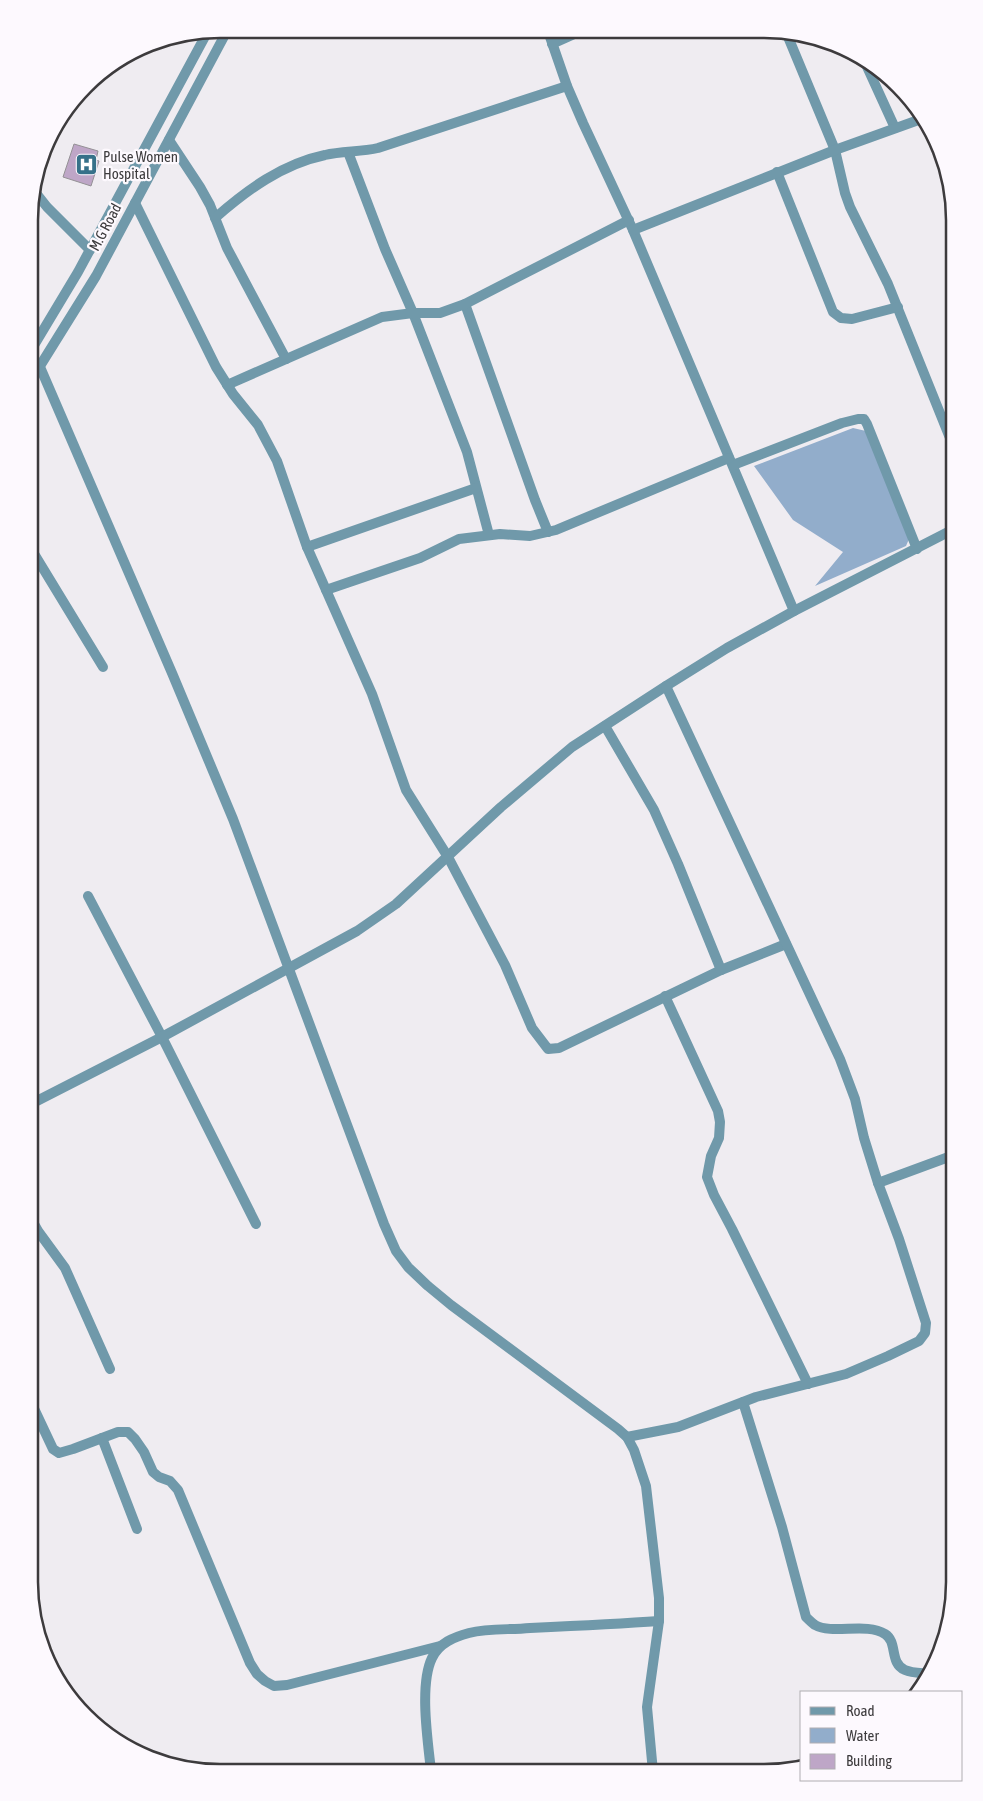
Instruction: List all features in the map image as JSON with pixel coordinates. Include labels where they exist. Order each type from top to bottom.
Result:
[{"type":"street","name":"M.G Road","points":[[38,338],[88,253],[204,38]]},
{"type":"street","name":"M.G Road","points":[[38,369],[101,266],[223,38]]},
{"type":"street","points":[[550,38],[567,86],[631,225],[794,611]]},
{"type":"street","points":[[552,44],[565,38]]},
{"type":"street","points":[[789,39],[835,150],[844,193],[898,307],[946,428]]},
{"type":"street","points":[[869,71],[895,128]]},
{"type":"street","points":[[215,218],[244,194],[274,174],[311,158],[378,148],[567,86]]},
{"type":"street","points":[[227,385],[382,317],[413,313],[440,313],[465,304],[631,225],[917,121]]},
{"type":"street","points":[[169,140],[200,187],[227,248],[286,358]]},
{"type":"street","points":[[348,152],[467,452],[489,535]]},
{"type":"street","points":[[777,172],[833,312],[841,318],[852,319],[898,307]]},
{"type":"street","points":[[39,197],[101,266]]},
{"type":"street","points":[[135,203],[208,352],[227,385],[258,425],[277,461],[290,496],[298,526],[372,694],[406,790],[448,857],[505,965],[532,1028],[548,1049],[559,1048],[623,1019],[665,996],[721,970],[786,944]]},
{"type":"street","points":[[465,304],[548,532]]},
{"type":"street","points":[[40,366],[233,819],[384,1224],[396,1250],[408,1267],[451,1305],[591,1408],[626,1437],[639,1461],[646,1486],[660,1598],[659,1621],[647,1707],[652,1764]]},
{"type":"street","points":[[326,590],[420,558],[460,540],[489,535],[530,536],[548,532],[731,461],[858,419],[864,420],[867,424],[917,549]]},
{"type":"street","points":[[307,547],[476,488]]},
{"type":"street","points":[[38,1100],[289,969],[378,918],[448,857],[501,807],[572,748],[727,648],[794,611],[946,534]]},
{"type":"street","points":[[38,560],[103,667]]},
{"type":"street","points":[[626,1437],[678,1427],[743,1402],[846,1374],[919,1341],[925,1333],[926,1324],[878,1183],[864,1138],[855,1099],[840,1059],[808,994],[666,686]]},
{"type":"street","points":[[605,726],[654,810],[721,970]]},
{"type":"street","points":[[88,896],[162,1037],[256,1224]]},
{"type":"street","points":[[665,996],[718,1111],[720,1122],[719,1138],[711,1156],[707,1177],[714,1195],[808,1384]]},
{"type":"street","points":[[878,1183],[946,1158]]},
{"type":"street","points":[[38,1232],[64,1268],[110,1369]]},
{"type":"street","points":[[743,1402],[782,1527],[806,1617],[815,1625],[825,1628],[866,1629],[886,1634],[891,1640],[895,1658],[899,1665],[905,1670],[921,1673]]},
{"type":"street","points":[[38,1417],[53,1449],[60,1453],[118,1432],[128,1432],[135,1439],[144,1452],[152,1472],[170,1481],[178,1490],[250,1663],[257,1674],[274,1686],[300,1683],[440,1646],[452,1639],[485,1630],[659,1621]]},
{"type":"street","points":[[102,1438],[137,1530]]},
{"type":"street","points":[[430,1764],[426,1733],[426,1688],[432,1658],[440,1646]]},
{"type":"water","points":[[853,428],[866,431],[909,539],[906,546],[815,586],[843,552],[793,520],[754,466]]},
{"type":"building","points":[[74,144],[98,151],[96,160],[99,161],[91,186],[63,177]]},
{"type":"place","name":"Pulse Women Hospital","points":[[87,165]]}]
